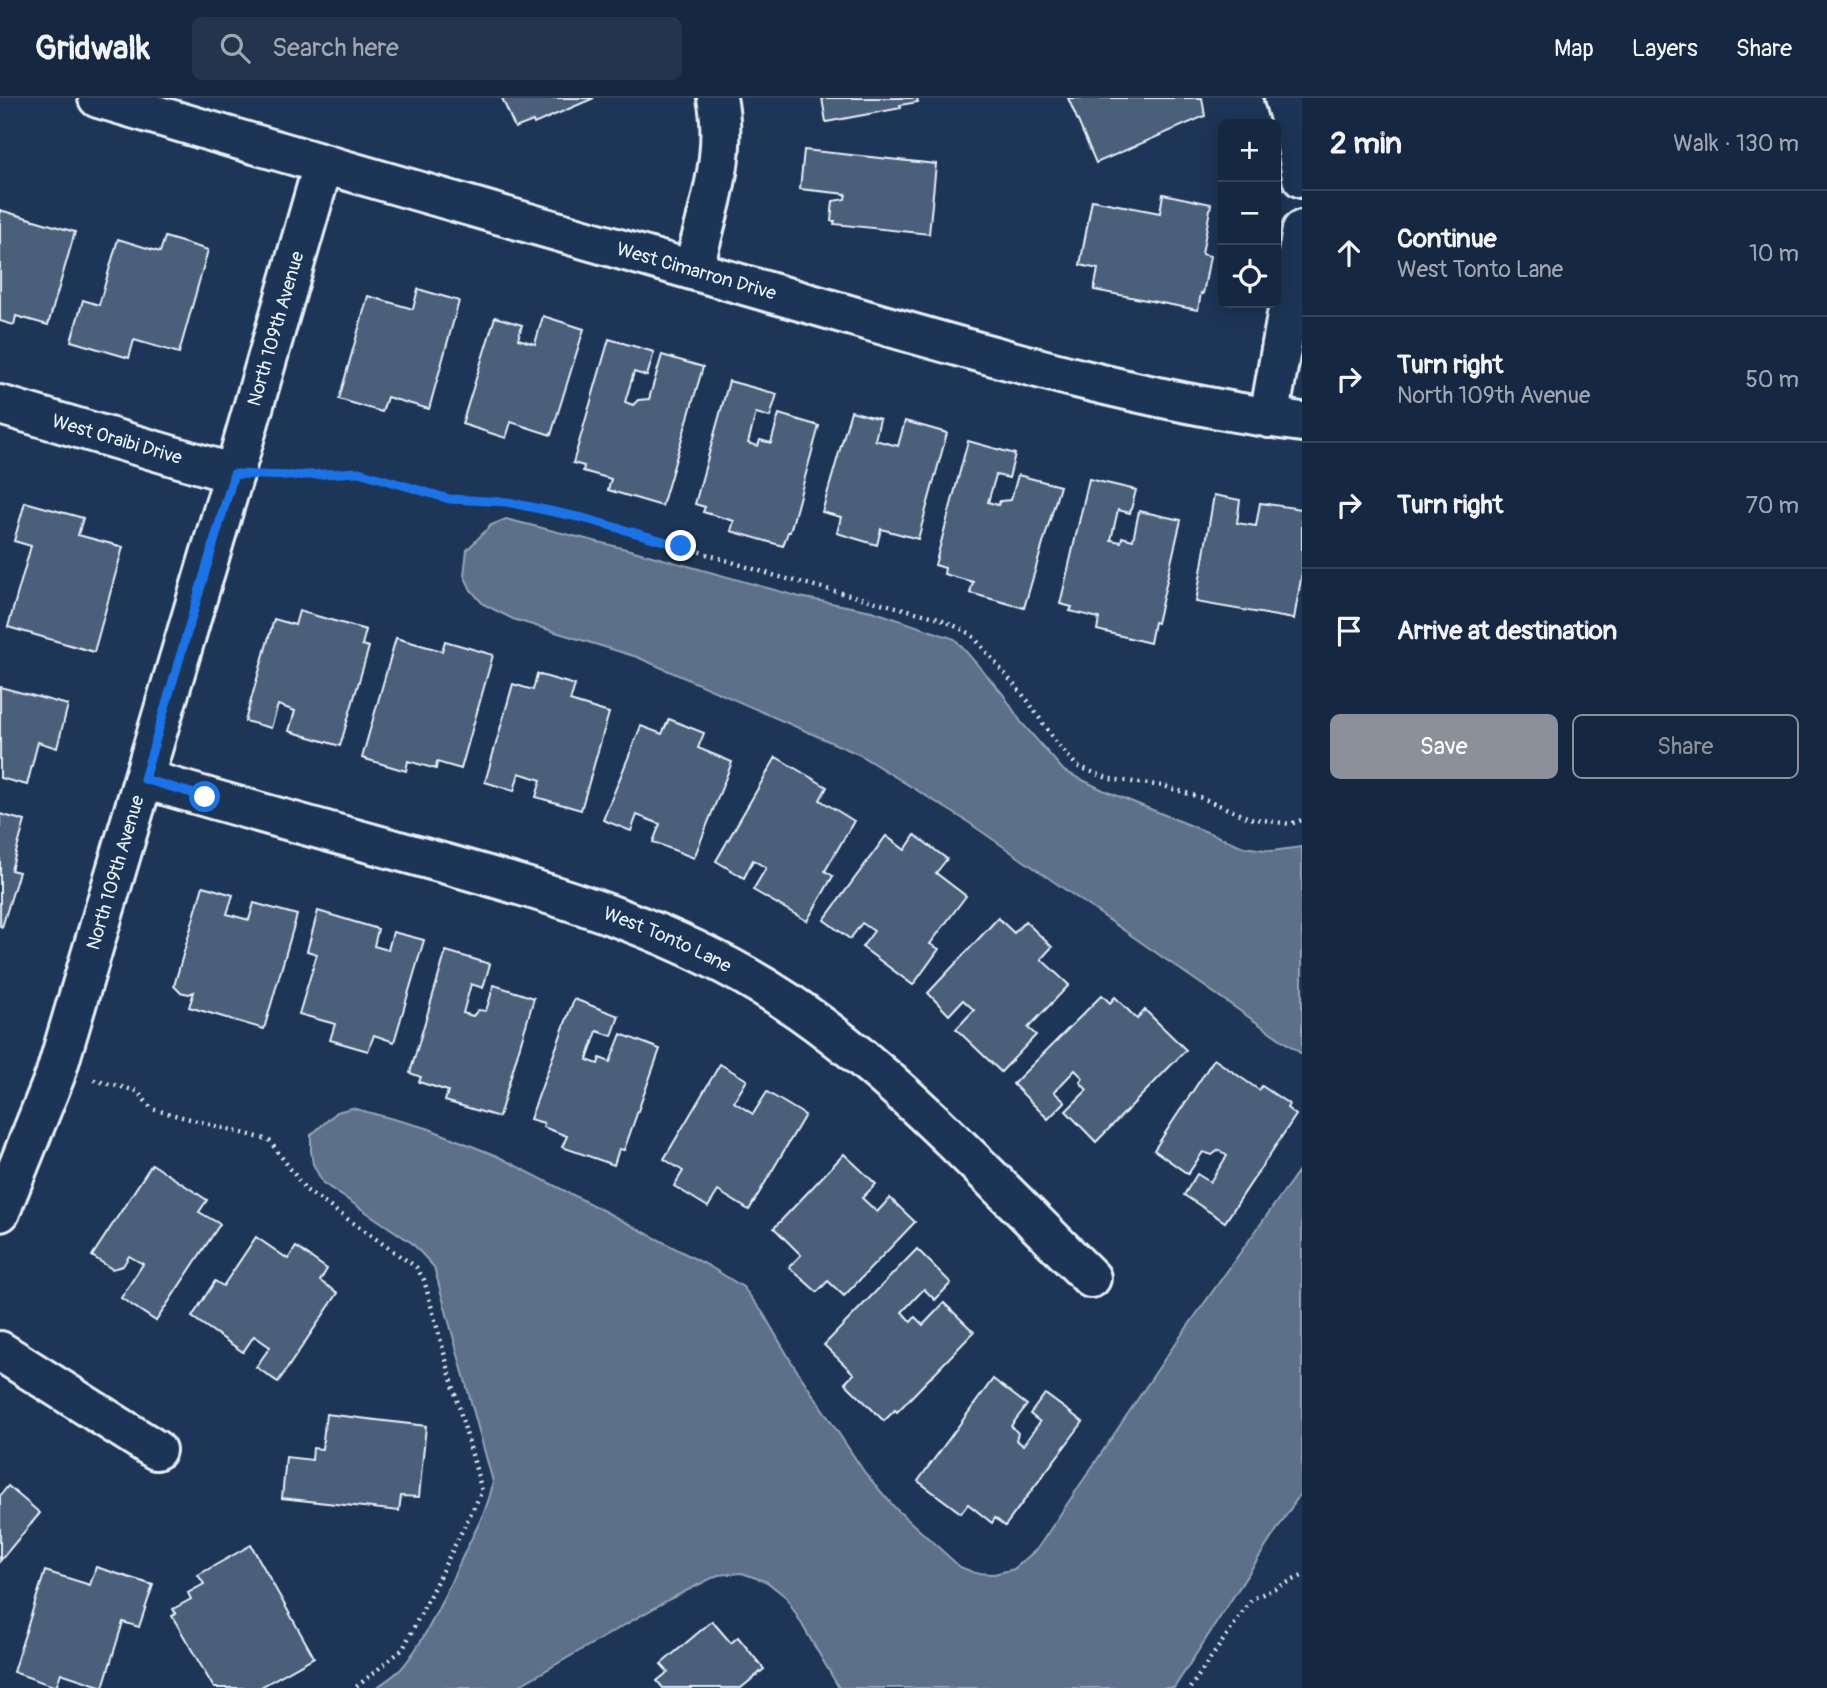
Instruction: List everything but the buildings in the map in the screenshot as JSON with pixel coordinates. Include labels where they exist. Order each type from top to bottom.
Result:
[{"type":"street","name":"West Cimarron Drive","points":[[97,98],[323,165],[1092,381],[1285,420]]},
{"type":"street","points":[[693,270],[714,189],[720,150],[717,98]]},
{"type":"street","points":[[1284,98],[1296,136],[1302,178]]},
{"type":"street","name":"North 109th Avenue","points":[[0,1212],[55,1076],[323,165]]},
{"type":"street","points":[[1285,420],[1302,230]]},
{"type":"street","name":"West Oraibi Drive","points":[[0,405],[234,474]]},
{"type":"street","name":"West Tonto Lane","points":[[144,779],[552,894],[654,930],[700,951],[786,1001],[866,1063],[915,1105],[1091,1278]]},
{"type":"street","points":[[0,1351],[156,1450]]},
{"type":"path","points":[[234,474],[290,476],[359,472],[449,499],[507,502],[583,518],[776,576],[939,618],[971,634],[1028,701],[1057,744],[1077,766],[1110,779],[1164,786],[1202,797],[1249,818],[1290,824],[1302,820]]},
{"type":"path","points":[[55,1076],[109,1082],[137,1091],[152,1109],[269,1140],[306,1190],[416,1267],[424,1280],[482,1491],[403,1649],[355,1688]]},
{"type":"path","points":[[1190,1688],[1252,1599],[1302,1576]]},
{"type":"water","points":[[506,519],[800,597],[872,611],[955,639],[1064,771],[1103,790],[1244,847],[1272,851],[1302,847],[1302,1054],[965,820],[858,754],[637,657],[513,619],[483,604],[471,590],[464,575],[467,550],[491,525]]},
{"type":"water","points":[[352,1108],[427,1128],[497,1156],[709,1266],[743,1287],[763,1313],[792,1363],[865,1473],[895,1508],[960,1567],[975,1573],[994,1574],[1014,1569],[1037,1549],[1168,1354],[1302,1166],[1302,1491],[1174,1688],[839,1688],[786,1597],[767,1582],[742,1573],[718,1575],[670,1599],[515,1688],[376,1688],[401,1669],[427,1630],[481,1520],[493,1482],[434,1267],[412,1243],[323,1183],[313,1164],[311,1135],[337,1112]]},
{"type":"route","points":[[205,797],[144,779],[234,474],[290,476],[359,472],[449,499],[507,502],[583,518],[681,546]]}]
